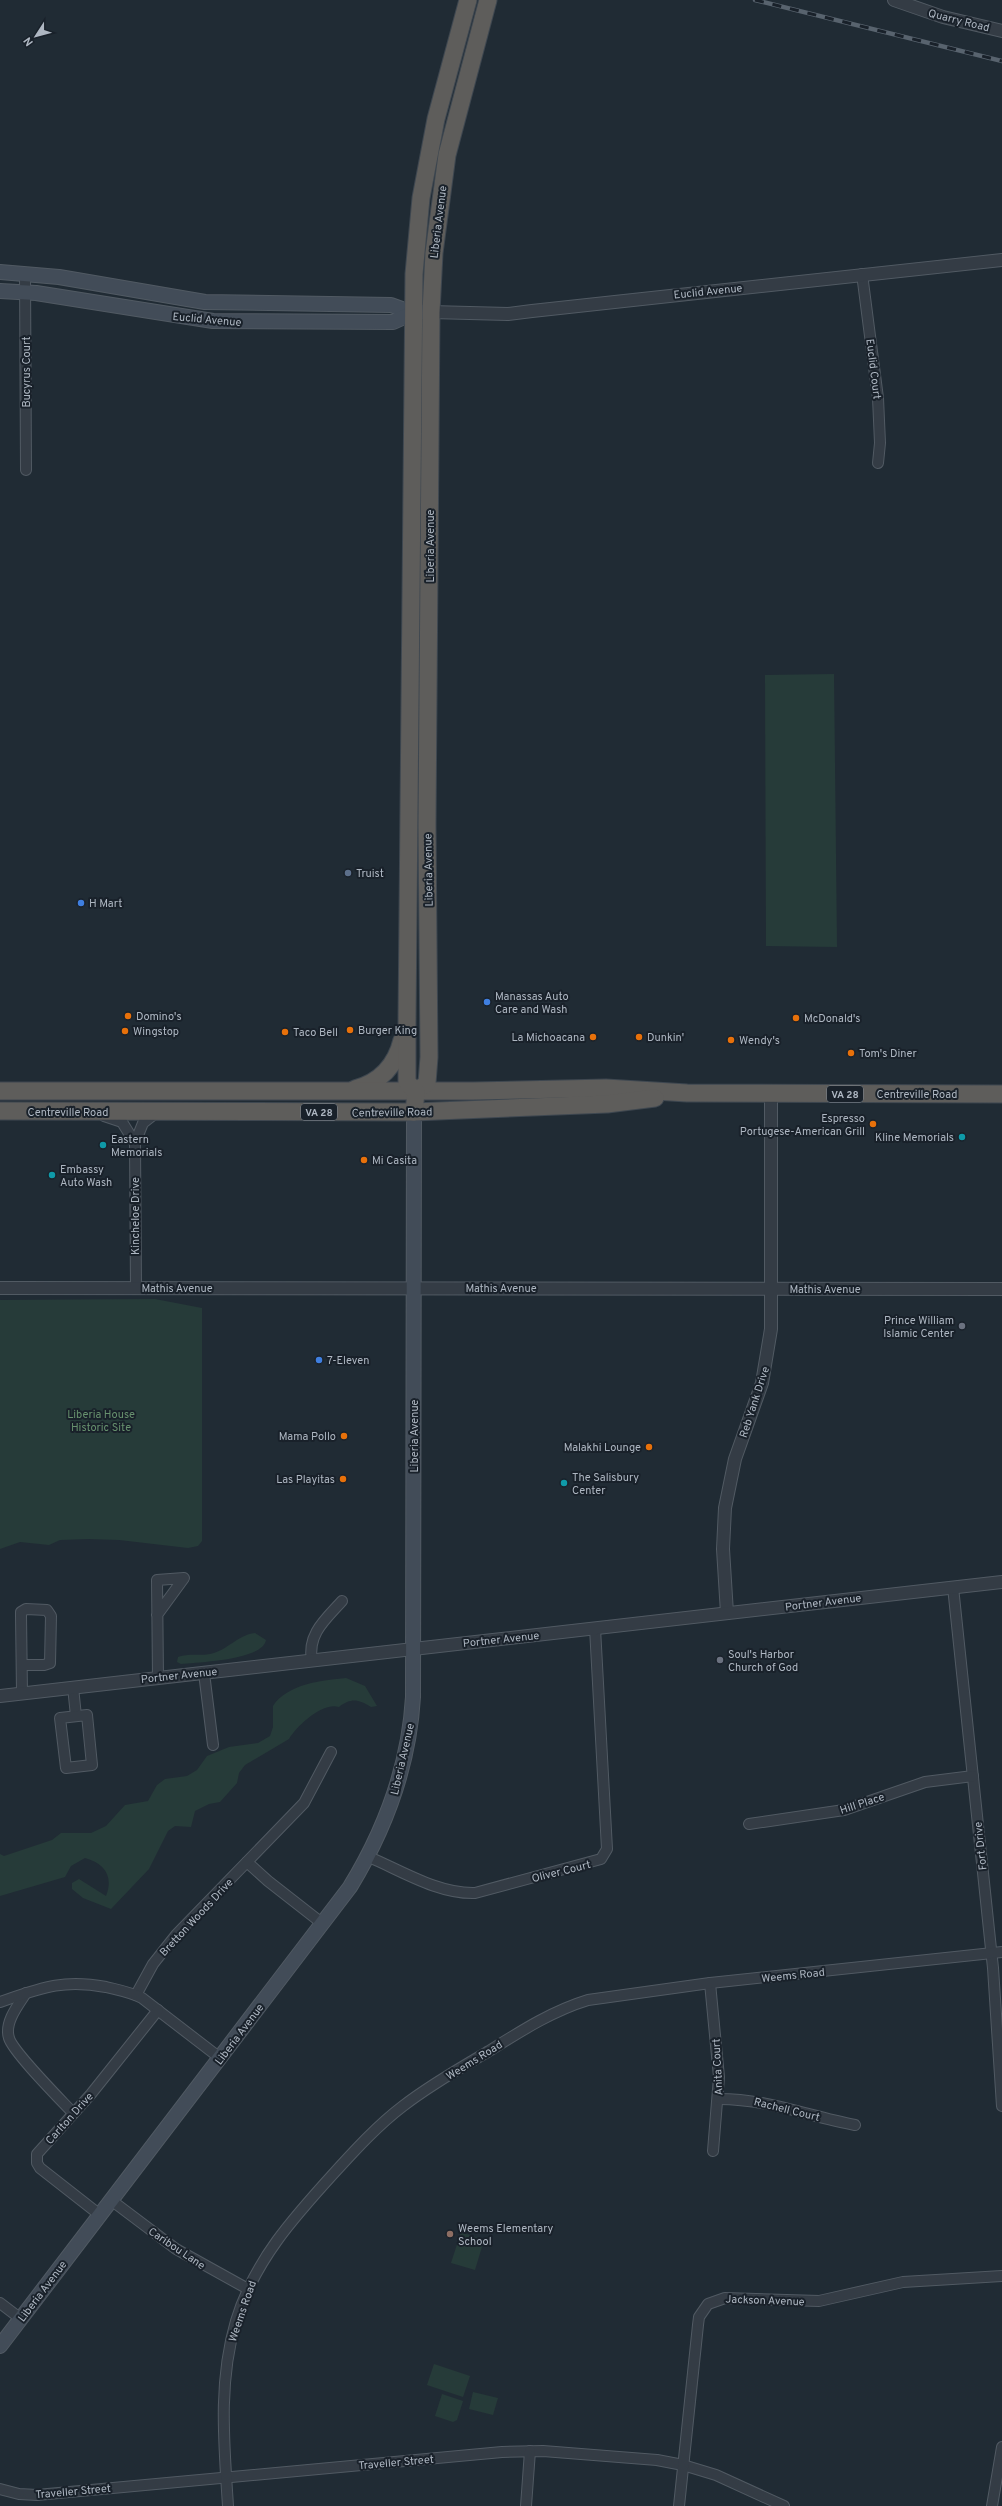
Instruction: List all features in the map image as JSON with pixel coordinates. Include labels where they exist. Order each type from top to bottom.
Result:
[{"type":"highway","name":"Liberia Avenue","points":[[414,1112],[416,1092],[408,1082],[407,1023],[413,313],[421,198],[436,119],[468,0]]},
{"type":"highway","name":"Liberia Avenue","points":[[416,1092],[427,1084],[429,1057],[427,825],[431,312],[434,253],[447,155],[488,0]]},
{"type":"highway","points":[[349,1091],[374,1081],[392,1066],[398,1056],[407,1023]]},
{"type":"highway","points":[[429,1057],[432,1067],[444,1080],[473,1091]]},
{"type":"highway","name":"Centreville Road","points":[[0,1091],[416,1092],[606,1088],[687,1093],[1002,1094]]},
{"type":"highway","name":"Centreville Road","points":[[0,1111],[414,1112],[607,1104],[687,1093]]},
{"type":"main road","name":"Euclid Avenue","points":[[0,272],[25,274],[204,302],[391,305],[413,313]]},
{"type":"main road","name":"Euclid Avenue","points":[[0,291],[26,292],[213,321],[393,322],[413,313],[431,312]]},
{"type":"main road","name":"Liberia Avenue","points":[[0,2346],[350,1887],[369,1857],[393,1800],[407,1748],[412,1718],[414,1649],[414,1112]]},
{"type":"street","name":"Quarry Road","points":[[894,0],[944,17],[1002,31]]},
{"type":"street","name":"Euclid Avenue","points":[[431,312],[512,313],[1002,260]]},
{"type":"street","name":"Bucyrus Court","points":[[25,274],[26,470]]},
{"type":"street","name":"Euclid Court","points":[[862,274],[878,398],[880,443],[878,463]]},
{"type":"street","name":"Reb Yank Drive","points":[[727,1613],[723,1550],[725,1508],[735,1459],[766,1369],[771,1329],[771,1094]]},
{"type":"street","name":"Kincheloe Drive","points":[[136,1288],[135,1144],[143,1123],[158,1111]]},
{"type":"street","points":[[87,1112],[122,1122],[135,1144]]},
{"type":"street","name":"Mathis Avenue","points":[[0,1288],[1002,1289]]},
{"type":"street","name":"Portner Avenue","points":[[0,1696],[1002,1582]]},
{"type":"street","name":"Fort Drive","points":[[952,1587],[973,1776],[997,1952],[1002,2106]]},
{"type":"street","points":[[312,1660],[311,1642],[314,1634],[342,1601]]},
{"type":"street","points":[[22,1665],[44,1665],[50,1663],[51,1616],[47,1610],[26,1609],[21,1612],[22,1693]]},
{"type":"street","points":[[157,1615],[158,1678]]},
{"type":"street","name":"Oliver Court","points":[[369,1857],[439,1888],[467,1893],[475,1893],[601,1859],[607,1849],[603,1737],[595,1628]]},
{"type":"street","points":[[204,1672],[213,1745]]},
{"type":"street","points":[[73,1687],[76,1716]]},
{"type":"street","points":[[87,1715],[92,1765],[66,1768],[60,1718],[76,1716],[87,1715]]},
{"type":"street","name":"Bretton Woods Drive","points":[[136,1995],[153,1964],[176,1935],[304,1803],[331,1752]]},
{"type":"street","name":"Hill Place","points":[[749,1824],[844,1810],[925,1782],[973,1776]]},
{"type":"street","points":[[247,1862],[281,1892],[323,1924]]},
{"type":"street","name":"Weems Road","points":[[228,2506],[222,2419],[225,2374],[235,2327],[248,2289],[266,2256],[298,2213],[357,2149],[404,2105],[519,2032],[570,2006],[612,1995],[997,1952]]},
{"type":"street","points":[[0,2002],[55,1984],[70,1983],[90,1984],[136,1995],[220,2058]]},
{"type":"street","name":"Anita Court","points":[[710,1983],[718,2069],[719,2099],[713,2151]]},
{"type":"street","points":[[26,1993],[10,2022],[9,2038],[18,2052],[73,2113]]},
{"type":"street","name":"Carlton Drive","points":[[100,2215],[40,2168],[36,2158],[40,2149],[73,2113],[158,2010]]},
{"type":"street","name":"Rachell Court","points":[[719,2099],[772,2103],[820,2118],[855,2125]]},
{"type":"street","name":"Caribou Lane","points":[[111,2200],[176,2249],[248,2289]]},
{"type":"street","name":"Jackson Avenue","points":[[679,2506],[699,2317],[703,2310],[715,2300],[724,2298],[819,2301],[903,2282],[1002,2276]]},
{"type":"street","points":[[0,2303],[21,2319]]},
{"type":"street","points":[[992,2506],[1002,2447]]},
{"type":"street","points":[[526,2506],[530,2451]]},
{"type":"street","name":"Traveller Street","points":[[0,2489],[19,2494],[37,2495],[530,2451],[657,2460],[683,2465],[723,2478],[784,2506]]},
{"type":"green space","points":[[834,674],[837,947],[766,946],[765,675]]},
{"type":"green space","name":"Liberia House Historic Site","points":[[155,1299],[202,1308],[202,1541],[198,1546],[188,1548],[119,1540],[60,1540],[49,1545],[20,1542],[0,1549],[0,1300]]},
{"type":"green space","points":[[255,1633],[266,1640],[262,1647],[254,1652],[215,1661],[181,1664],[177,1662],[178,1657],[206,1655],[222,1650],[243,1637]]},
{"type":"green space","points":[[346,1678],[365,1686],[377,1706],[371,1707],[362,1702],[351,1701],[339,1707],[332,1706],[325,1708],[304,1722],[289,1739],[245,1765],[239,1773],[237,1783],[220,1802],[209,1804],[195,1811],[191,1827],[175,1826],[168,1831],[149,1869],[111,1909],[83,1898],[72,1889],[72,1883],[79,1879],[106,1896],[109,1882],[106,1871],[97,1863],[85,1858],[71,1866],[65,1877],[0,1896],[0,1854],[4,1856],[52,1840],[61,1833],[91,1833],[106,1826],[125,1805],[148,1801],[157,1785],[165,1779],[187,1776],[197,1770],[207,1756],[229,1747],[258,1743],[270,1736],[273,1727],[273,1706],[287,1693],[306,1684]]},
{"type":"green space","points":[[461,2232],[484,2240],[475,2270],[451,2263]]},
{"type":"green space","points":[[434,2364],[470,2376],[463,2397],[427,2385]]},
{"type":"green space","points":[[473,2392],[498,2398],[493,2415],[469,2409]]},
{"type":"green space","points":[[442,2394],[463,2401],[457,2420],[453,2422],[435,2416]]},
{"type":"railway","points":[[755,0],[1002,61]]},
{"type":"place","name":"Truist","points":[[348,873]]},
{"type":"place","name":"H Mart","points":[[81,903]]},
{"type":"place","name":"Manassas Auto Care and Wash","points":[[487,1002]]},
{"type":"place","name":"Domino's","points":[[128,1016]]},
{"type":"place","name":"McDonald's","points":[[796,1018]]},
{"type":"place","name":"Burger King","points":[[350,1030]]},
{"type":"place","name":"Wingstop","points":[[125,1031]]},
{"type":"place","name":"Taco Bell","points":[[285,1032]]},
{"type":"place","name":"La Michoacana","points":[[593,1037]]},
{"type":"place","name":"Dunkin'","points":[[639,1037]]},
{"type":"place","name":"Wendy's","points":[[731,1040]]},
{"type":"place","name":"Tom's Diner","points":[[851,1053]]},
{"type":"place","name":"Espresso Portugese-American Grill","points":[[873,1124]]},
{"type":"place","name":"Kline Memorials","points":[[962,1137]]},
{"type":"place","name":"Eastern Memorials","points":[[103,1145]]},
{"type":"place","name":"Mi Casita","points":[[364,1160]]},
{"type":"place","name":"Embassy Auto Wash","points":[[52,1175]]},
{"type":"place","name":"Prince William Islamic Center","points":[[962,1326]]},
{"type":"place","name":"7-Eleven","points":[[319,1360]]},
{"type":"place","name":"Mama Pollo","points":[[344,1436]]},
{"type":"place","name":"Malakhi Lounge","points":[[649,1447]]},
{"type":"place","name":"Las Playitas","points":[[343,1479]]},
{"type":"place","name":"The Salisbury Center","points":[[564,1483]]},
{"type":"place","name":"Soul's Harbor Church of God","points":[[720,1660]]},
{"type":"place","name":"Weems Elementary School","points":[[450,2234]]}]
